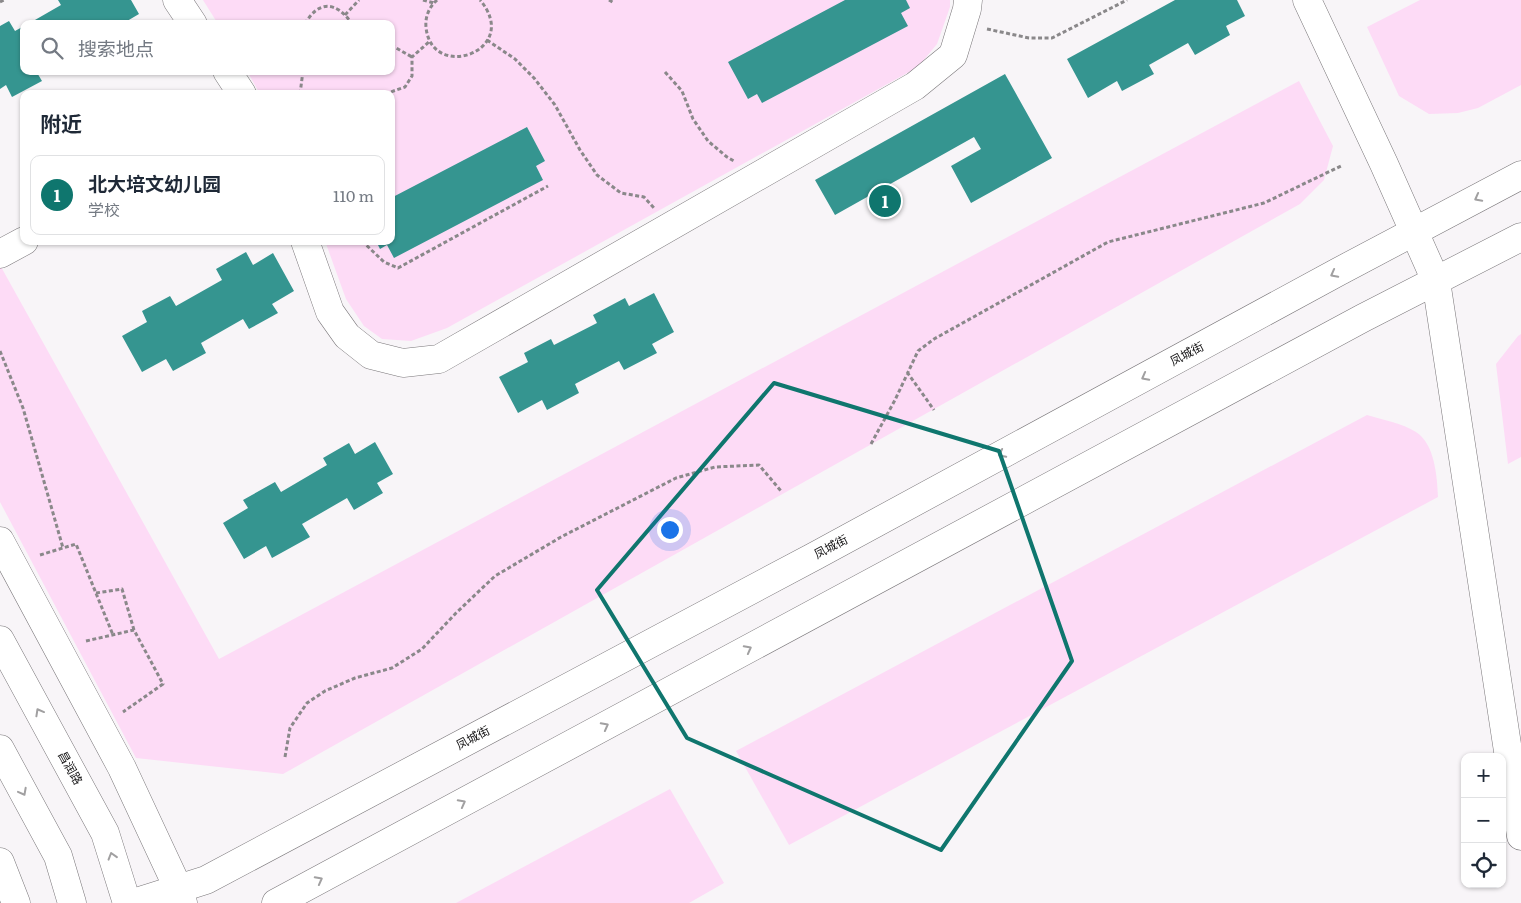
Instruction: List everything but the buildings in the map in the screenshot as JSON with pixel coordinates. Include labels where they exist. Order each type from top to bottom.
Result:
[{"type":"main road","points":[[177,0],[190,20]]},
{"type":"main road","points":[[1307,0],[1384,164],[1436,281],[1521,836]]},
{"type":"main road","points":[[305,245],[330,312],[347,336],[371,354],[403,363],[439,358],[915,86],[953,55],[966,12]]},
{"type":"main road","points":[[230,75],[239,90]]},
{"type":"main road","name":"凤城街","points":[[133,903],[181,895],[1521,175]]},
{"type":"main road","points":[[276,903],[1363,318],[1521,236]]},
{"type":"main road","points":[[0,254],[20,243]]},
{"type":"main road","points":[[0,542],[122,768],[181,895]]},
{"type":"main road","name":"昌润路","points":[[0,640],[105,833],[127,903]]},
{"type":"main road","points":[[0,749],[58,856],[72,903]]},
{"type":"main road","points":[[0,862],[16,903]]},
{"type":"path","points":[[0,2],[4,0]]},
{"type":"path","points":[[345,15],[359,0]]},
{"type":"path","points":[[423,0],[434,3]]},
{"type":"path","points":[[437,0],[428,12],[426,32],[430,41],[438,50],[448,55],[459,57],[470,55],[480,49],[487,40],[491,30],[491,18],[487,8],[480,0]]},
{"type":"path","points":[[609,0],[614,3]]},
{"type":"path","points":[[966,12],[1029,38],[1052,38],[1127,0]]},
{"type":"path","points":[[307,20],[313,11],[325,6],[339,9],[349,20]]},
{"type":"path","points":[[487,40],[515,58],[534,78],[555,105],[580,150],[597,175],[621,193],[644,197],[670,226]]},
{"type":"path","points":[[395,90],[405,87],[412,76],[412,57],[430,41]]},
{"type":"path","points":[[395,47],[412,57]]},
{"type":"path","points":[[665,72],[682,91],[693,119],[708,141],[728,157],[761,174]]},
{"type":"path","points":[[301,90],[302,75]]},
{"type":"path","points":[[871,444],[895,400],[918,351],[934,339],[1108,242],[1264,203],[1341,166]]},
{"type":"path","points":[[366,245],[384,262],[398,268],[548,186]]},
{"type":"path","points":[[0,351],[23,408],[63,548]]},
{"type":"path","points":[[907,372],[934,410]]},
{"type":"path","points":[[285,757],[290,728],[307,704],[325,691],[356,678],[392,668],[422,649],[495,576],[561,536],[676,478],[715,467],[759,464],[781,491]]},
{"type":"path","points":[[40,555],[76,544],[113,635]]},
{"type":"path","points":[[96,593],[122,589],[134,630],[163,684],[123,712]]},
{"type":"path","points":[[86,641],[134,630]]},
{"type":"highlighted area","points":[[774,383],[999,451],[1072,661],[941,850],[687,738],[597,590]]},
{"type":"shaded area","points":[[203,0],[950,0],[950,7],[937,44],[918,67],[447,328],[411,341],[382,339],[364,326],[346,299],[326,245],[395,245],[395,90],[258,90],[249,75],[395,75],[395,20],[216,20]]},
{"type":"shaded area","points":[[1420,0],[1521,0],[1521,85],[1478,108],[1458,113],[1429,114],[1399,96],[1367,27]]},
{"type":"shaded area","points":[[1299,81],[1333,146],[1324,180],[1300,204],[283,774],[136,758],[0,502],[0,265],[219,659]]},
{"type":"shaded area","points":[[1521,334],[1521,457],[1508,464],[1496,364]]},
{"type":"shaded area","points":[[1367,415],[1405,426],[1422,437],[1434,462],[1438,497],[789,845],[736,751]]},
{"type":"shaded area","points":[[670,789],[724,883],[689,903],[456,903]]},
{"type":"place","name":"北大培文幼儿园","points":[[885,201]]}]
